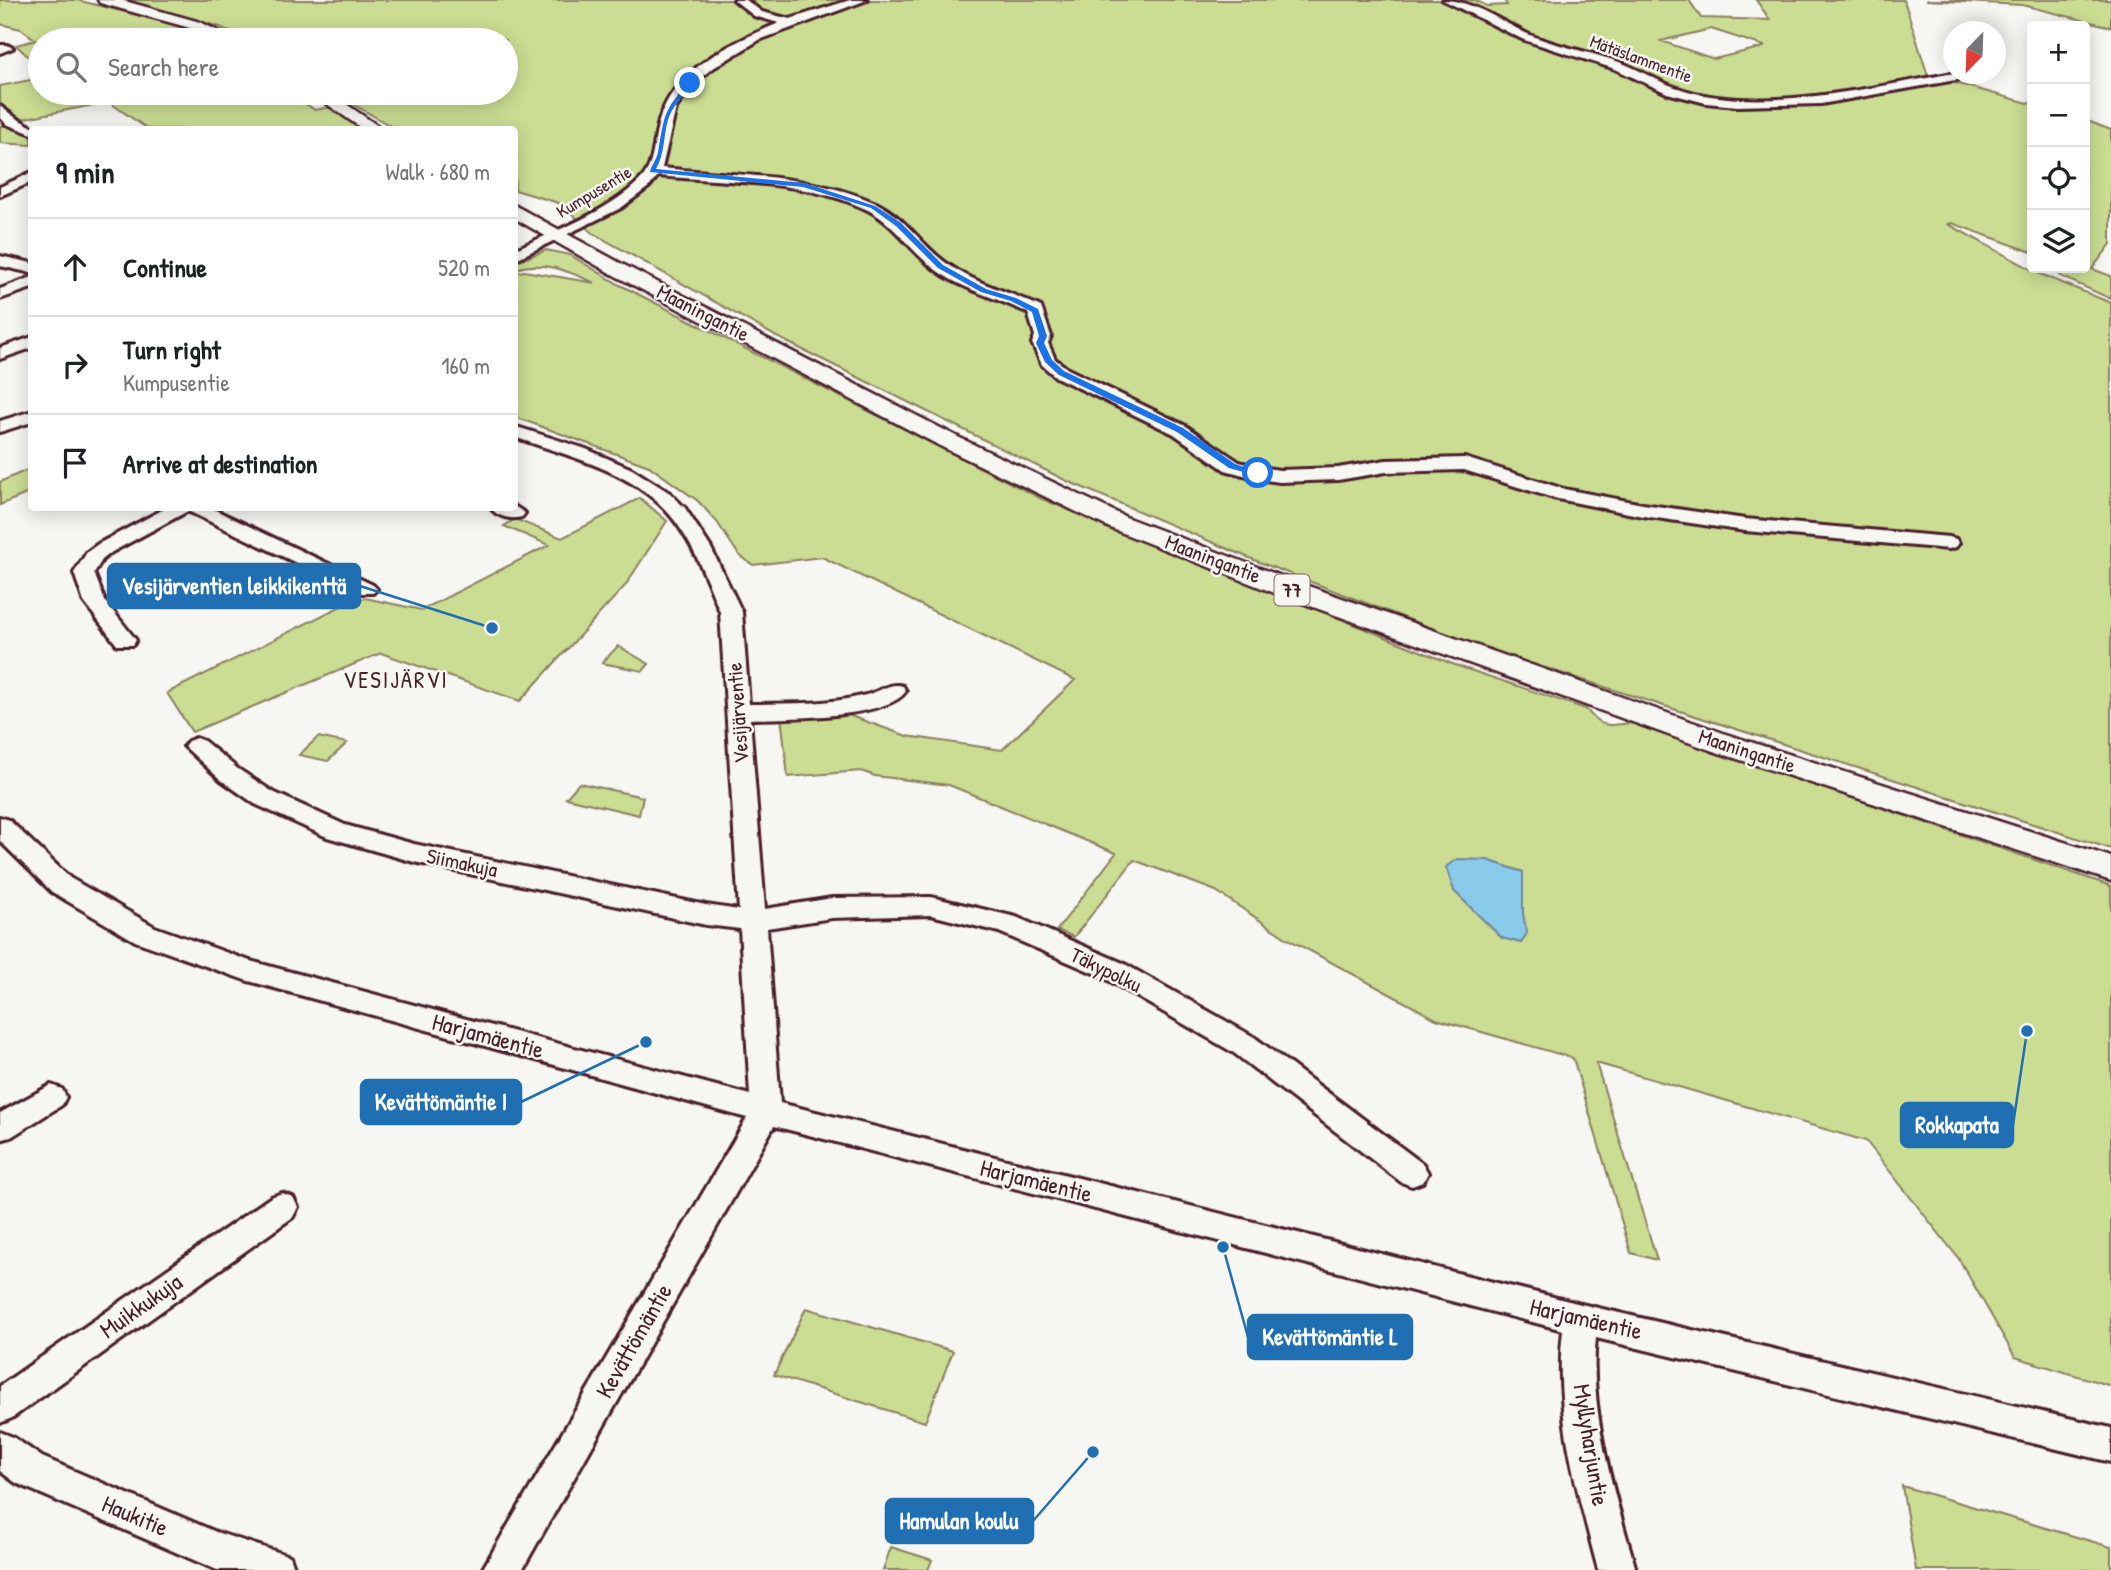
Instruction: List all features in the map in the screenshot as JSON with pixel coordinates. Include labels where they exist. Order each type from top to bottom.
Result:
[{"type":"main road","points":[[105,0],[202,28]]},
{"type":"main road","points":[[337,105],[370,126]]},
{"type":"main road","name":"Maaningantie","points":[[518,212],[617,269],[952,443],[1119,523],[1287,588],[1710,739],[2111,869]]},
{"type":"street","points":[[740,0],[758,14],[788,22]]},
{"type":"street","name":"Kumpusentie","points":[[518,254],[619,202],[647,181],[661,156],[665,121],[670,108],[706,68],[742,44],[788,22],[862,0]]},
{"type":"street","name":"Mätäslammentie","points":[[1448,0],[1528,38],[1619,66],[1671,90],[1706,99],[1737,102],[1821,100],[1943,78]]},
{"type":"street","points":[[0,110],[5,122],[28,129]]},
{"type":"street","points":[[652,171],[804,185],[873,207],[898,225],[941,267],[983,290],[1013,299],[1035,310],[1043,336],[1040,343],[1048,361],[1062,373],[1180,430],[1232,466],[1280,476],[1338,474],[1386,466],[1465,464],[1560,494],[1656,512],[1745,525],[1949,543]]},
{"type":"street","points":[[0,192],[28,178]]},
{"type":"street","points":[[0,261],[28,267]]},
{"type":"street","points":[[0,294],[28,284]]},
{"type":"street","points":[[0,354],[28,344]]},
{"type":"street","points":[[0,427],[28,417]]},
{"type":"street","name":"Vesijärventie","points":[[518,433],[627,475],[660,494],[677,511],[708,558],[731,612],[766,1111]]},
{"type":"street","points":[[125,640],[95,602],[84,573],[94,555],[104,548],[174,511]]},
{"type":"street","points":[[202,511],[366,589]]},
{"type":"street","points":[[737,712],[863,704],[884,700],[895,691]]},
{"type":"street","name":"Siimakuja","points":[[196,746],[218,767],[260,797],[328,831],[412,853],[706,915],[751,921]]},
{"type":"street","name":"Harjamäentie","points":[[0,826],[61,885],[145,934],[245,970],[766,1111],[1581,1319],[2111,1445]]},
{"type":"street","name":"Täkypolku","points":[[751,921],[832,908],[931,906],[1006,924],[1113,971],[1244,1045],[1412,1173]]},
{"type":"street","points":[[0,1128],[51,1097]]},
{"type":"street","name":"Kevättömäntie","points":[[501,1570],[746,1150],[766,1111]]},
{"type":"street","name":"Muikkukuja","points":[[0,1406],[282,1207]]},
{"type":"street","name":"Myllyharjuntie","points":[[1581,1319],[1577,1361],[1586,1426],[1602,1515],[1617,1570]]},
{"type":"street","name":"Haukitie","points":[[0,1449],[29,1470],[214,1550],[276,1570]]},
{"type":"green space","points":[[0,0],[77,0],[182,28],[28,28],[28,34],[21,29],[0,24]]},
{"type":"green space","points":[[126,0],[1475,0],[1487,6],[1507,5],[1504,0],[1689,0],[1701,18],[1770,20],[1756,0],[1904,0],[1928,76],[1815,98],[1741,99],[1696,94],[1722,107],[1792,106],[1858,100],[1943,80],[1943,84],[1959,84],[2027,103],[2027,250],[1952,223],[1948,224],[2027,267],[2027,273],[2038,273],[2111,303],[2111,849],[1486,649],[1259,562],[1067,481],[777,337],[591,232],[562,204],[518,191],[518,126],[391,126],[355,105],[518,105],[518,28],[222,28]],"holes":[[[1711,29],[1764,46],[1714,59],[1661,41]]]},
{"type":"green space","points":[[1926,0],[2111,0],[2111,27],[2022,5]]},
{"type":"green space","points":[[28,42],[28,56],[16,45]]},
{"type":"green space","points":[[28,80],[28,105],[94,105],[11,121],[0,110],[0,86]]},
{"type":"green space","points":[[113,105],[307,105],[315,110],[330,107],[359,126],[144,126]]},
{"type":"green space","points":[[2090,122],[2111,130],[2111,244],[2092,269],[2111,276],[2111,299],[2057,273],[2090,273]]},
{"type":"green space","points":[[0,126],[13,126],[28,134],[28,145],[0,143]]},
{"type":"green space","points":[[546,250],[570,255],[620,285],[1042,499],[1455,665],[1586,709],[1596,720],[1606,725],[1632,723],[2111,886],[2111,1386],[2015,1357],[1959,1259],[1866,1141],[1596,1063],[1657,1260],[1631,1253],[1573,1058],[1436,1019],[1286,938],[1216,891],[1134,860],[1074,937],[1057,930],[1116,853],[949,785],[875,776],[861,771],[788,777],[781,716],[831,709],[907,736],[1002,750],[1075,680],[822,557],[753,565],[739,555],[717,522],[698,501],[649,466],[518,418],[518,272],[524,271],[595,283],[546,266],[518,268],[518,261]],"holes":[[[1487,860],[1523,872],[1523,914],[1502,938],[1454,891]]]},
{"type":"green space","points":[[28,469],[28,493],[0,505],[0,482]]},
{"type":"green space","points":[[640,498],[667,521],[625,586],[520,701],[381,653],[192,732],[167,693],[347,603],[365,598],[422,610],[549,545],[504,526],[515,519],[562,538]]},
{"type":"green space","points":[[618,646],[649,664],[643,671],[602,663]]},
{"type":"green space","points":[[318,737],[347,743],[328,761],[299,755]]},
{"type":"green space","points":[[579,783],[643,797],[639,815],[566,798]]},
{"type":"green space","points":[[806,1308],[953,1351],[925,1422],[774,1375]]},
{"type":"green space","points":[[1902,1486],[2111,1547],[2111,1570],[1916,1570]]},
{"type":"green space","points":[[891,1547],[932,1560],[928,1570],[883,1570]]},
{"type":"water","points":[[1457,859],[1487,860],[1523,872],[1523,914],[1527,933],[1521,943],[1502,938],[1454,891],[1446,867]]},
{"type":"place","name":"Vesijärventien leikkikenttä","points":[[492,628]]},
{"type":"place","name":"Rokkapata","points":[[2027,1031]]},
{"type":"place","name":"Kevättömäntie I","points":[[646,1042]]},
{"type":"place","name":"Kevättömäntie L","points":[[1223,1247]]},
{"type":"place","name":"Hamulan koulu","points":[[1093,1452]]},
{"type":"district","name":"VESIJÄRVI","points":[[396,680]]},
{"type":"route","points":[[690,83],[670,108],[665,121],[661,156],[652,171],[817,187],[873,207],[898,225],[907,237],[941,267],[983,290],[1013,299],[1035,310],[1043,336],[1040,343],[1048,361],[1062,373],[1180,430],[1210,448],[1232,466],[1258,473]]}]
